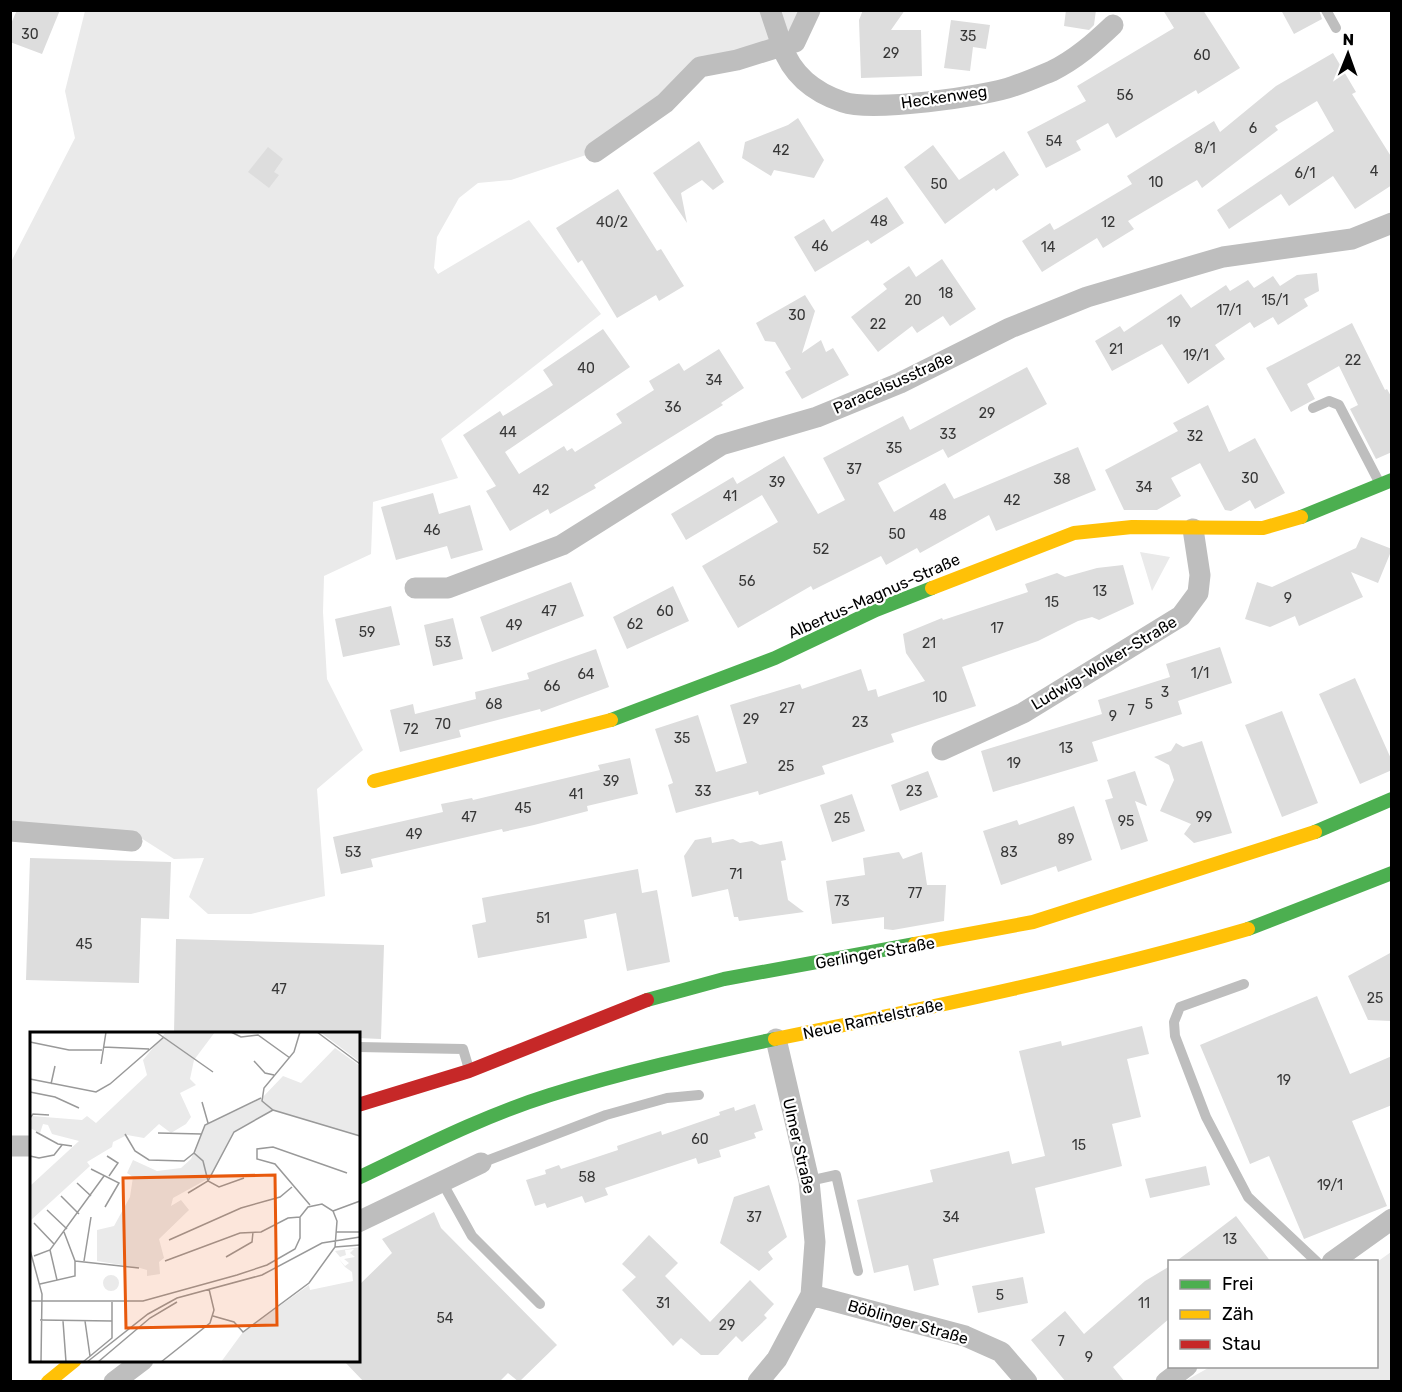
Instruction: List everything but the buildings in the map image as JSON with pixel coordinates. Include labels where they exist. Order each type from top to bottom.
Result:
[{"type":"street","name":"Heckenweg","points":[[770,10],[789,66],[805,82],[843,102],[882,105],[949,98],[1012,87],[1053,70],[1083,53],[1113,25]]},
{"type":"street","points":[[595,152],[665,103],[700,67],[737,60],[795,42],[810,10]]},
{"type":"street","name":"Paracelsusstraße","points":[[415,588],[448,588],[562,545],[721,445],[827,413],[900,383],[1010,328],[1087,297],[1223,257],[1352,239],[1392,223]]},
{"type":"street","name":"Albertus-Magnus-Straße","points":[[374,781],[467,755],[592,726],[637,711],[775,658],[876,610],[964,574],[1074,533],[1132,527],[1263,528],[1304,516],[1386,483]]},
{"type":"street","name":"Ludwig-Wolker-Straße","points":[[942,750],[1023,712],[1181,616],[1198,593],[1200,575],[1193,529]]},
{"type":"street","name":"Gerlinger Straße","points":[[360,1104],[469,1071],[635,1003],[724,979],[1033,922],[1314,832],[1392,799]]},
{"type":"street","points":[[10,831],[132,842]]},
{"type":"street","name":"Neue Ramtelstraße","points":[[360,1177],[477,1122],[550,1095],[631,1072],[942,1005],[1164,953],[1267,923],[1392,873]]},
{"type":"street","name":"Ulmer Straße","points":[[758,1382],[777,1359],[811,1295],[815,1242],[809,1181],[776,1039]]},
{"type":"street","points":[[10,1146],[30,1146]]},
{"type":"street","points":[[360,1221],[481,1163]]},
{"type":"street","points":[[1335,1260],[1392,1218]]},
{"type":"street","name":"Böblinger Straße","points":[[811,1295],[965,1336],[1001,1352],[1027,1382]]},
{"type":"street","points":[[48,1382],[73,1362]]},
{"type":"street","points":[[114,1382],[140,1362]]},
{"type":"street","points":[[1166,1382],[1184,1368]]},
{"type":"lane","points":[[1326,10],[1336,28]]},
{"type":"lane","points":[[1313,408],[1329,401],[1339,405],[1386,483]]},
{"type":"lane","points":[[1244,984],[1180,1007],[1174,1022],[1175,1036],[1206,1117],[1248,1197],[1315,1260]]},
{"type":"lane","points":[[360,1047],[463,1049],[469,1071]]},
{"type":"lane","points":[[481,1163],[606,1115],[667,1098],[699,1095]]},
{"type":"lane","points":[[809,1181],[836,1175],[858,1271]]},
{"type":"lane","points":[[442,1182],[472,1236],[540,1304]]},
{"type":"shaded area","points":[[85,11],[810,11],[795,42],[700,67],[595,152],[511,180],[478,183],[459,198],[437,237],[434,268],[438,274],[529,220],[601,314],[441,439],[458,478],[373,502],[371,554],[324,576],[323,612],[327,679],[363,750],[317,789],[325,896],[251,914],[208,914],[189,897],[204,858],[174,859],[141,838],[11,822],[11,262],[75,138],[65,91]]},
{"type":"shaded area","points":[[1140,552],[1170,557],[1152,591]]},
{"type":"shaded area","points":[[1391,1252],[1391,1381],[1185,1381],[1208,1368],[1378,1368],[1378,1261]]},
{"type":"traffic: fast","points":[[1301,517],[1392,480]]},
{"type":"traffic: fast","points":[[611,720],[775,658],[876,610],[932,588]]},
{"type":"traffic: fast","points":[[1315,832],[1392,799]]},
{"type":"traffic: fast","points":[[1248,929],[1392,873]]},
{"type":"traffic: fast","points":[[647,1000],[724,979],[915,944]]},
{"type":"traffic: fast","points":[[360,1177],[429,1144],[525,1103],[633,1071],[775,1039]]},
{"type":"traffic: slow","points":[[932,588],[1074,533],[1132,527],[1263,528],[1301,517]]},
{"type":"traffic: slow","points":[[374,781],[611,720]]},
{"type":"traffic: slow","points":[[915,944],[1033,922],[1315,832]]},
{"type":"traffic: slow","points":[[775,1039],[1072,975],[1248,929]]},
{"type":"traffic: slow","points":[[48,1382],[73,1362]]},
{"type":"traffic: jam","points":[[360,1104],[469,1071],[647,1000]]}]
